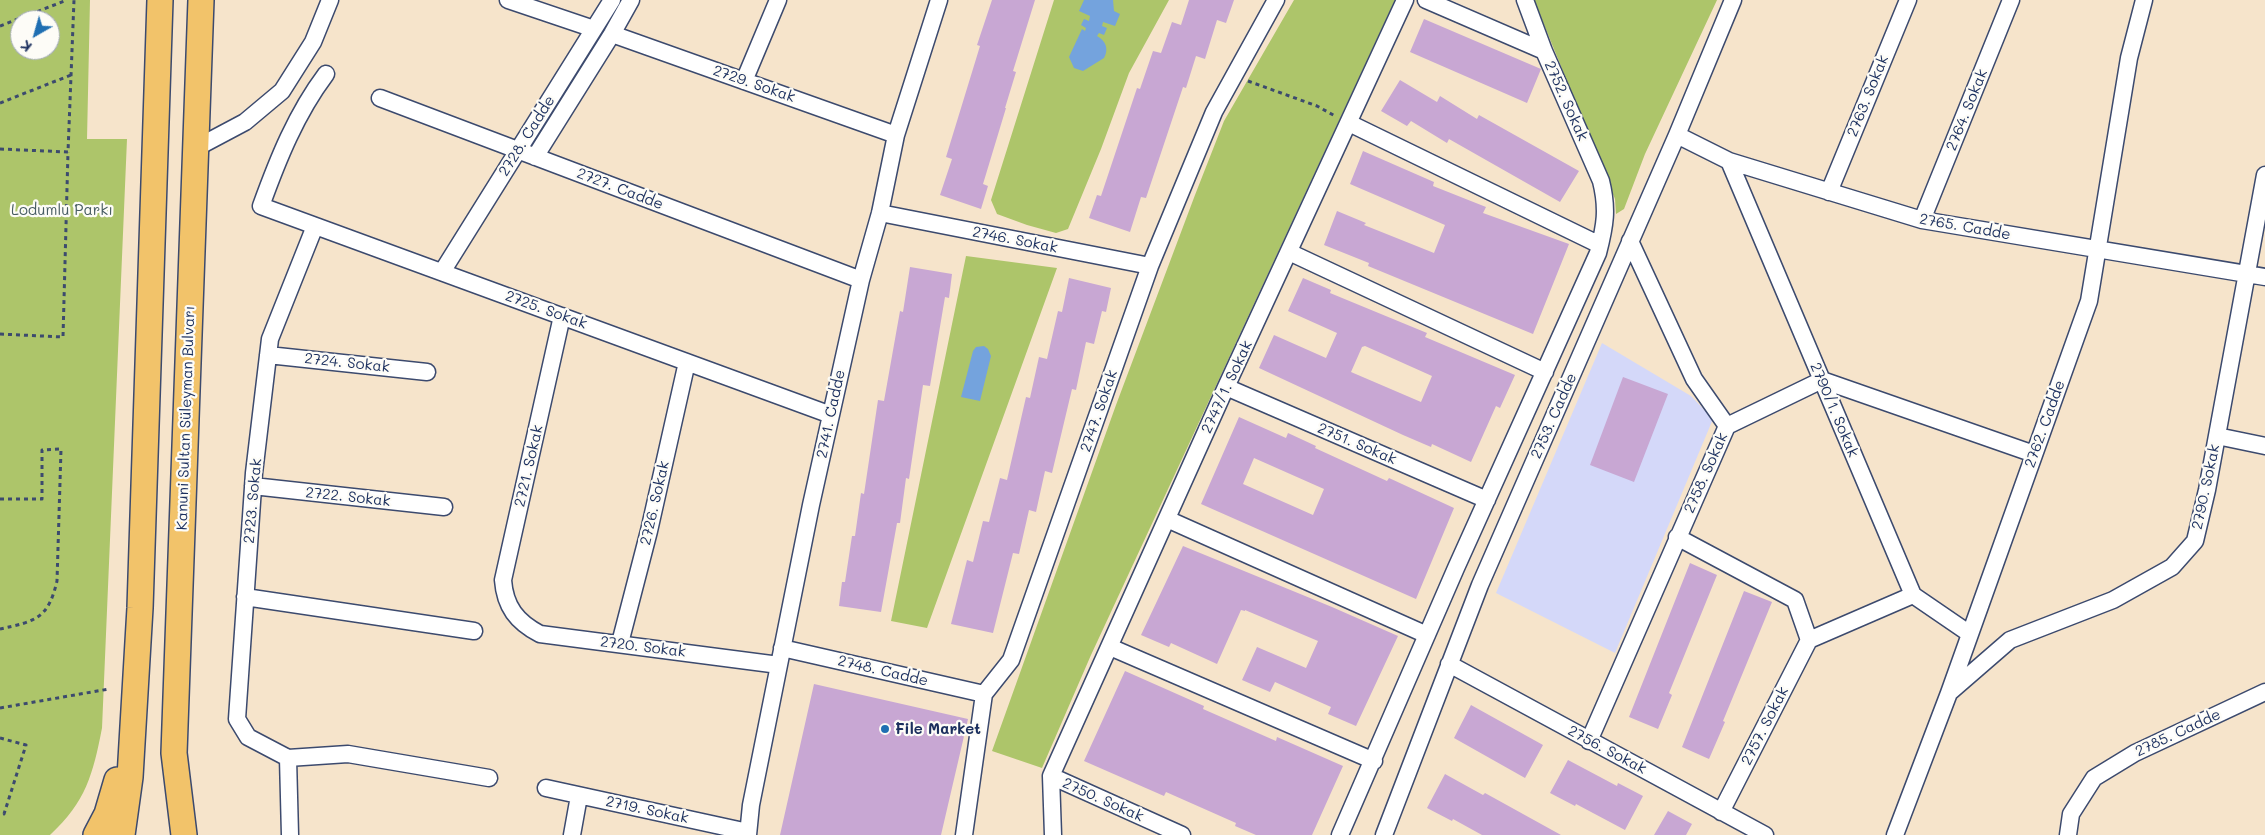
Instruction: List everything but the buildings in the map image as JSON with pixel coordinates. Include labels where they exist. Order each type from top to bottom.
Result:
[{"type":"main road","points":[[122,835],[130,777],[140,608],[160,0]]},
{"type":"main road","name":"Kanuni Sultan Süleyman Bulvarı","points":[[184,835],[174,753],[201,0]]},
{"type":"main road","points":[[96,835],[107,814],[131,740]]},
{"type":"street","points":[[196,148],[245,122],[282,91],[312,42],[330,0]]},
{"type":"street","points":[[508,0],[594,28]]},
{"type":"street","name":"2728. Cadde","points":[[442,272],[612,0]]},
{"type":"street","points":[[535,157],[612,34],[631,0]]},
{"type":"street","points":[[744,81],[778,0]]},
{"type":"street","name":"2741. Cadde","points":[[748,834],[751,805],[782,648],[861,280],[880,213],[896,135],[939,0]]},
{"type":"street","name":"2747. Sokak","points":[[984,694],[1011,660],[1150,266],[1214,112],[1276,0]]},
{"type":"street","name":"2747/1. Sokak","points":[[1051,776],[1226,387],[1406,0]]},
{"type":"street","points":[[1426,0],[1544,51]]},
{"type":"street","name":"2752. Sokak","points":[[1525,0],[1544,51],[1601,181],[1607,202],[1606,220],[1600,245]]},
{"type":"street","name":"2753. Cadde","points":[[1387,834],[1480,585],[1733,0]]},
{"type":"street","name":"2763. Sokak","points":[[1829,192],[1908,0]]},
{"type":"street","name":"2764. Sokak","points":[[1922,220],[2011,0]]},
{"type":"street","name":"2762. Cadde","points":[[1895,835],[1949,693],[2089,300],[2128,58],[2144,0]]},
{"type":"street","name":"2729. Sokak","points":[[612,34],[896,135]]},
{"type":"street","name":"2725. Sokak","points":[[326,74],[308,99],[293,127],[280,154],[261,206],[831,414]]},
{"type":"street","name":"2727. Cadde","points":[[380,98],[861,280]]},
{"type":"street","points":[[1340,835],[1600,245],[1349,123]]},
{"type":"street","name":"2765. Cadde","points":[[1676,135],[1729,161],[1922,220],[2265,278]]},
{"type":"street","name":"2790/1. Sokak","points":[[1729,161],[1913,595]]},
{"type":"street","name":"2790. Sokak","points":[[1949,693],[2010,640],[2113,600],[2172,567],[2195,541],[2207,490],[2265,175]]},
{"type":"street","name":"2746. Sokak","points":[[880,213],[1150,266]]},
{"type":"street","name":"2723. Sokak","points":[[288,758],[248,736],[236,719],[253,486],[270,339],[315,226]]},
{"type":"street","points":[[1630,241],[1694,379],[1727,426]]},
{"type":"street","points":[[1289,252],[1545,372]]},
{"type":"street","name":"2721. Sokak","points":[[514,615],[506,598],[503,580],[562,316]]},
{"type":"street","name":"2724. Sokak","points":[[268,354],[427,372]]},
{"type":"street","name":"2726. Sokak","points":[[620,644],[650,531],[687,362]]},
{"type":"street","points":[[1822,380],[2034,454]]},
{"type":"street","name":"2758. Sokak","points":[[1589,741],[1727,426],[1822,380]]},
{"type":"street","name":"2751. Sokak","points":[[1226,387],[1487,500]]},
{"type":"street","points":[[2217,436],[2265,446]]},
{"type":"street","name":"2722. Sokak","points":[[253,486],[444,507]]},
{"type":"street","points":[[1167,519],[1427,636]]},
{"type":"street","points":[[1677,537],[1795,600],[1809,640],[1913,595],[1970,634]]},
{"type":"street","points":[[246,597],[474,631]]},
{"type":"street","name":"2720. Sokak","points":[[514,615],[521,623],[540,634],[779,665]]},
{"type":"street","name":"2757. Sokak","points":[[1721,812],[1809,640]]},
{"type":"street","points":[[1110,647],[1374,760]]},
{"type":"street","name":"2748. Cadde","points":[[782,648],[984,694]]},
{"type":"street","name":"2756. Sokak","points":[[1449,664],[1765,835]]},
{"type":"street","name":"2785. Cadde","points":[[2068,835],[2070,814],[2094,778],[2135,753],[2265,692]]},
{"type":"street","points":[[964,835],[984,694]]},
{"type":"street","points":[[290,835],[288,758],[348,754],[489,778]]},
{"type":"street","points":[[1051,776],[1053,835]]},
{"type":"street","name":"2750. Sokak","points":[[1051,776],[1182,835]]},
{"type":"street","name":"2719. Sokak","points":[[546,788],[748,834]]},
{"type":"street","points":[[572,835],[579,796]]},
{"type":"path","points":[[0,26],[67,0]]},
{"type":"path","points":[[0,334],[64,337],[74,0]]},
{"type":"path","points":[[0,103],[72,75]]},
{"type":"path","points":[[1233,76],[1317,106],[1349,123]]},
{"type":"path","points":[[0,149],[68,152]]},
{"type":"path","points":[[0,498],[42,499],[42,450],[61,449],[57,581],[52,601],[40,616],[22,624],[0,629]]},
{"type":"path","points":[[0,708],[109,688]]},
{"type":"path","points":[[0,738],[26,745],[4,814],[0,812]]},
{"type":"shaded area","points":[[1602,343],[1691,396],[1713,419],[1615,653],[1496,593]]},
{"type":"green space","name":"Lodumlu Parkı","points":[[0,0],[90,0],[87,139],[127,139],[102,728],[91,773],[80,799],[62,823],[50,835],[0,835]]},
{"type":"green space","points":[[1054,0],[1169,0],[1129,73],[1101,149],[1068,229],[1056,233],[997,214],[991,200]]},
{"type":"green space","points":[[1294,0],[1395,0],[1091,655],[1042,768],[992,751],[1116,405],[1224,121]]},
{"type":"green space","points":[[1534,0],[1717,0],[1645,154],[1624,209],[1616,214],[1615,199]]},
{"type":"green space","points":[[966,256],[1057,268],[927,628],[891,621]]},
{"type":"water","points":[[1084,0],[1113,0],[1114,11],[1120,14],[1115,26],[1103,22],[1102,26],[1107,28],[1104,35],[1099,33],[1097,36],[1103,40],[1106,46],[1104,58],[1083,71],[1074,68],[1069,57],[1082,29],[1085,31],[1086,28],[1081,25],[1084,19],[1089,21],[1090,16],[1079,11]]},
{"type":"water","points":[[984,346],[988,349],[991,356],[980,401],[961,397],[973,351],[976,347]]},
{"type":"place","name":"File Market","points":[[885,729]]}]
